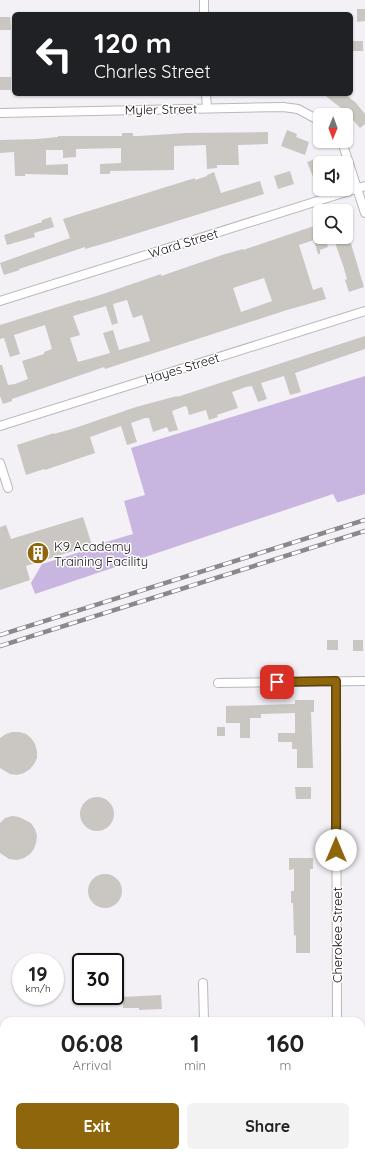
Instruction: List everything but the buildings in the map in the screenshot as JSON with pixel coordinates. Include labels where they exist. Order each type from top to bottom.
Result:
[{"type":"street","points":[[204,0],[204,12]]},
{"type":"street","points":[[206,96],[207,108]]},
{"type":"street","name":"Myler Street","points":[[0,114],[283,107],[298,110],[313,116]]},
{"type":"street","points":[[344,148],[361,187],[365,213]]},
{"type":"street","name":"Ward Street","points":[[0,301],[361,187]]},
{"type":"street","name":"Hayes Street","points":[[0,426],[365,311]]},
{"type":"street","points":[[0,463],[8,488]]},
{"type":"street","name":"Cherokee Street","points":[[336,681],[337,1017]]},
{"type":"street","points":[[218,682],[365,681]]},
{"type":"street","points":[[203,983],[204,1017]]},
{"type":"shaded area","points":[[365,376],[365,494],[337,502],[333,494],[35,594],[31,583],[42,564],[133,534],[124,501],[145,495],[131,448]]},
{"type":"railway","points":[[0,635],[365,520]]},
{"type":"railway","points":[[0,646],[365,531]]},
{"type":"place","name":"K9 Academy Training Facility","points":[[38,553]]},
{"type":"route","points":[[277,682],[336,681],[336,850]]}]
